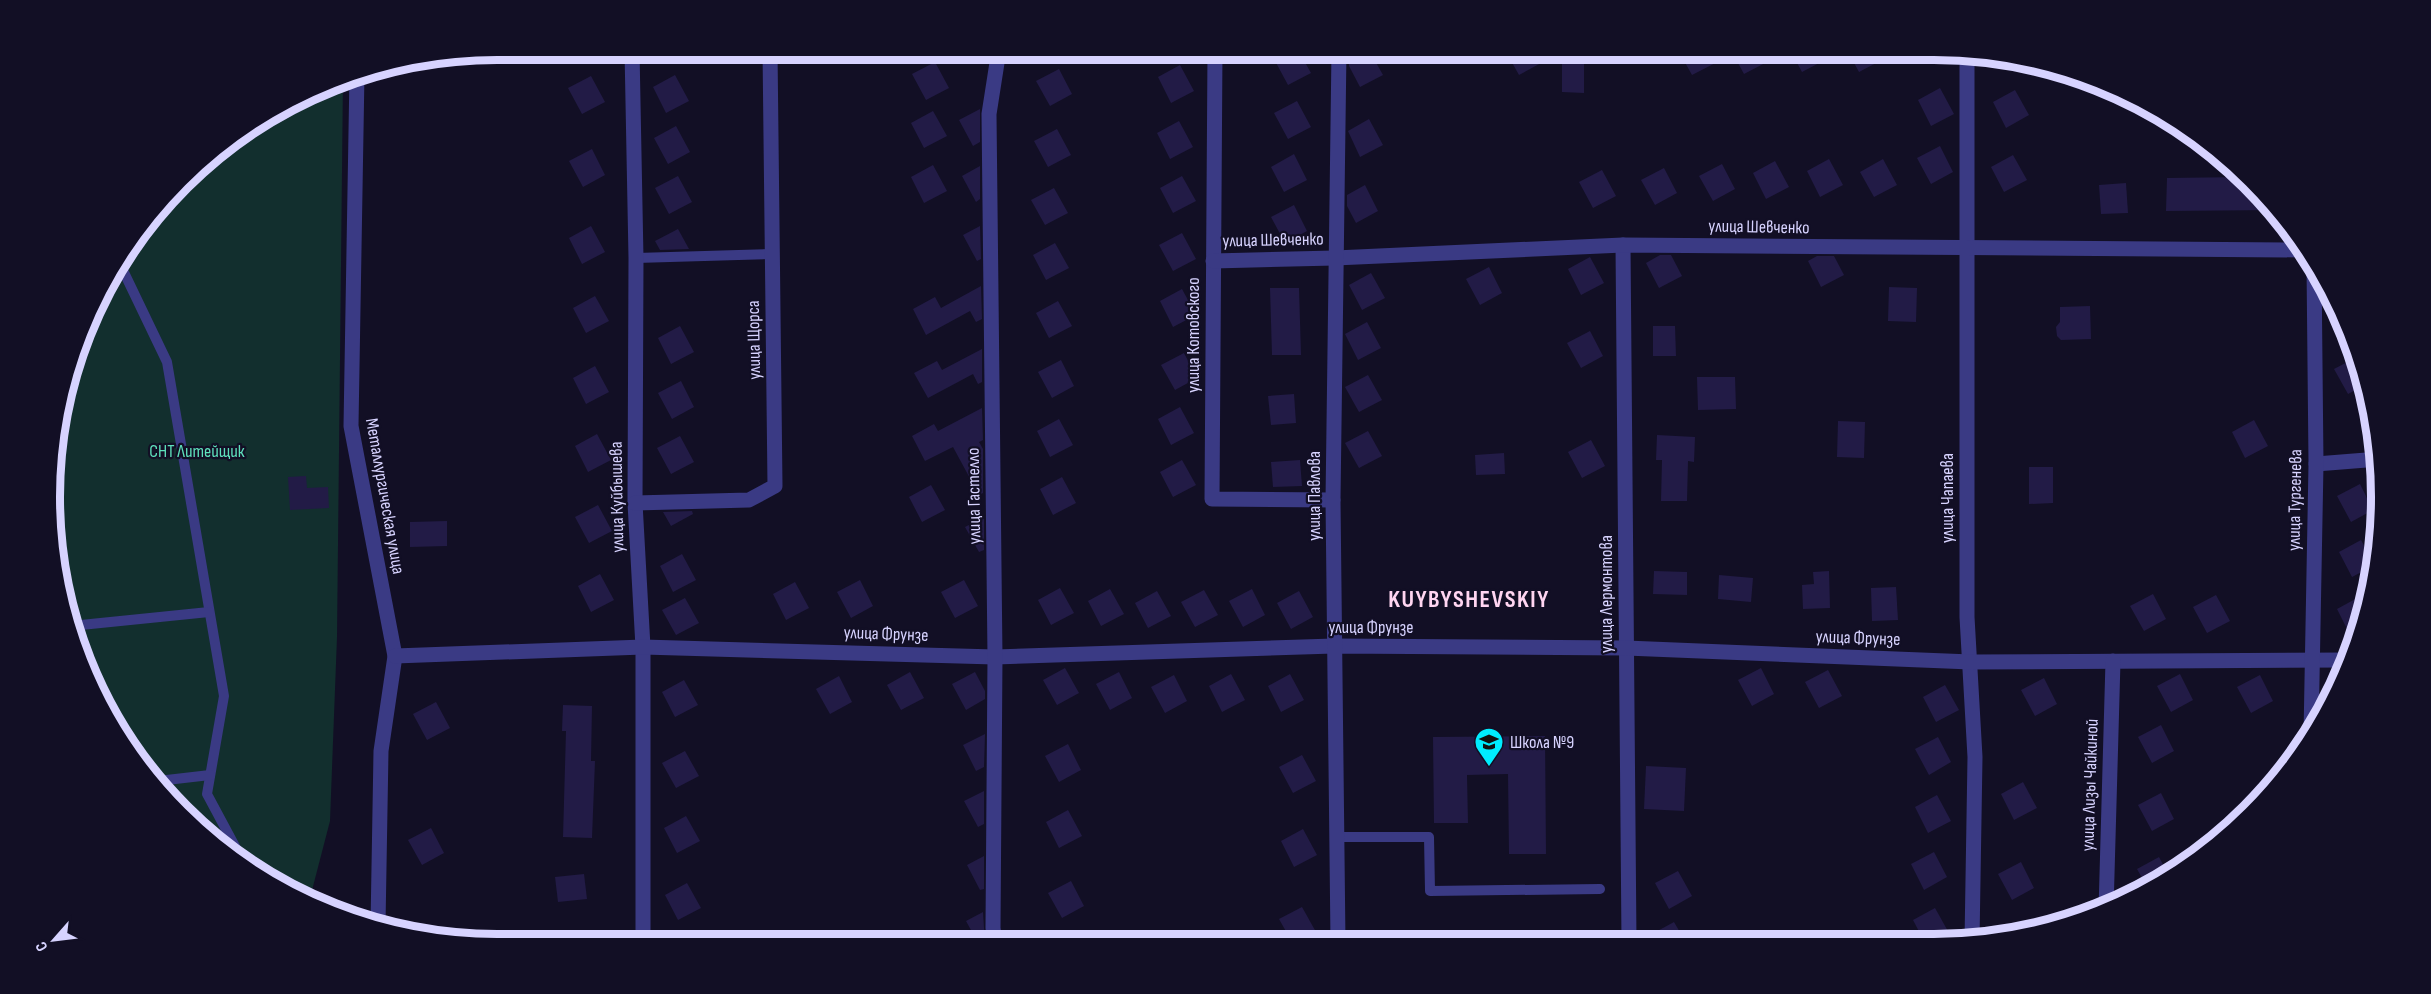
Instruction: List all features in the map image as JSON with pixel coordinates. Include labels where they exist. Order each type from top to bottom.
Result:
[{"type":"street","name":"улица Куйбышева","points":[[632,60],[636,258],[635,503],[643,646],[644,934]]},
{"type":"street","name":"улица Щорса","points":[[635,503],[749,500],[776,486],[770,60]]},
{"type":"street","name":"улица Гастелло","points":[[994,934],[995,657],[989,114],[997,60]]},
{"type":"street","name":"улица Котовского","points":[[1215,60],[1212,499],[1333,500]]},
{"type":"street","name":"улица Павлова","points":[[1338,60],[1333,500],[1338,934]]},
{"type":"street","name":"улица Чапаева","points":[[1967,61],[1965,249],[1967,617],[1975,757],[1972,932]]},
{"type":"street","name":"Металлургическая улица","points":[[357,83],[351,426],[395,656],[381,751],[378,917]]},
{"type":"street","name":"улица Шевченко","points":[[1213,261],[1623,245],[2294,250]]},
{"type":"street","name":"улица Лермонтова","points":[[1623,245],[1629,934]]},
{"type":"street","name":"улица Тургенева","points":[[2311,718],[2316,464],[2314,283]]},
{"type":"street","points":[[2316,464],[2369,460]]},
{"type":"street","name":"улица Фрунзе","points":[[395,656],[643,646],[995,657],[1334,646],[1626,648],[1971,662],[2340,660]]},
{"type":"street","name":"улица Лизы Чайкиной","points":[[2106,899],[2113,661]]},
{"type":"lane","points":[[636,258],[772,254]]},
{"type":"lane","points":[[123,271],[167,362],[224,696],[207,794],[235,847]]},
{"type":"lane","points":[[79,625],[209,612]]},
{"type":"lane","points":[[164,780],[210,775]]},
{"type":"lane","points":[[1336,837],[1429,837],[1430,891],[1600,889]]},
{"type":"green space","name":"СНТ Литейщик","points":[[343,88],[337,637],[330,821],[311,892],[278,875],[231,844],[209,826],[168,785],[134,740],[93,664],[68,582],[60,497],[68,412],[83,357],[105,304],[134,254],[168,209],[209,168],[231,150],[278,119]]},
{"type":"building","points":[[1275,60],[1304,60],[1311,73],[1288,85]]},
{"type":"building","points":[[1349,60],[1375,60],[1383,75],[1360,87],[1349,66]]},
{"type":"building","points":[[1511,60],[1539,60],[1541,63],[1519,75]]},
{"type":"building","points":[[1684,60],[1721,60],[1692,75]]},
{"type":"building","points":[[1736,60],[1771,60],[1744,74]]},
{"type":"building","points":[[1795,60],[1825,60],[1802,72]]},
{"type":"building","points":[[1852,60],[1882,60],[1859,72]]},
{"type":"building","points":[[935,62],[949,88],[926,100],[912,74]]},
{"type":"building","points":[[1562,62],[1584,62],[1584,93],[1562,92]]},
{"type":"building","points":[[1180,65],[1194,91],[1171,103],[1158,77]]},
{"type":"building","points":[[1059,69],[1072,94],[1050,106],[1036,81]]},
{"type":"building","points":[[675,75],[689,101],[666,113],[653,87]]},
{"type":"building","points":[[591,76],[605,102],[582,114],[568,88]]},
{"type":"building","points":[[1940,88],[1954,114],[1931,126],[1918,100]]},
{"type":"building","points":[[2015,90],[2029,115],[2006,128],[1993,102]]},
{"type":"building","points":[[1297,101],[1311,127],[1288,139],[1274,113]]},
{"type":"building","points":[[980,109],[980,142],[973,146],[959,120]]},
{"type":"building","points":[[933,111],[947,136],[924,148],[911,123]]},
{"type":"building","points":[[1369,119],[1383,145],[1360,157],[1348,131]]},
{"type":"building","points":[[1179,121],[1193,147],[1170,159],[1157,133]]},
{"type":"building","points":[[676,126],[690,152],[668,164],[654,138]]},
{"type":"building","points":[[1057,129],[1071,155],[1048,167],[1034,141]]},
{"type":"building","points":[[1940,146],[1953,172],[1931,184],[1917,158]]},
{"type":"building","points":[[592,149],[605,175],[583,187],[569,161]]},
{"type":"building","points":[[1294,154],[1307,180],[1284,192],[1271,167]]},
{"type":"building","points":[[2013,155],[2027,180],[2004,192],[1991,167]]},
{"type":"building","points":[[1829,159],[1843,185],[1820,197],[1807,171]]},
{"type":"building","points":[[1883,159],[1897,185],[1874,197],[1860,172]]},
{"type":"building","points":[[1775,161],[1789,187],[1766,199],[1753,173]]},
{"type":"building","points":[[1722,164],[1735,189],[1713,201],[1699,176]]},
{"type":"building","points":[[933,165],[947,191],[924,203],[911,177]]},
{"type":"building","points":[[980,166],[980,199],[976,202],[962,176]]},
{"type":"building","points":[[1664,168],[1677,193],[1655,205],[1641,180]]},
{"type":"building","points":[[1602,170],[1616,196],[1593,208],[1579,182]]},
{"type":"building","points":[[678,176],[692,202],[669,214],[655,188]]},
{"type":"building","points":[[1182,176],[1196,201],[1173,213],[1160,188]]},
{"type":"building","points":[[2232,177],[2264,210],[2166,211],[2167,178]]},
{"type":"building","points":[[2126,183],[2128,213],[2101,214],[2099,185]]},
{"type":"building","points":[[1365,185],[1378,211],[1356,223],[1347,206],[1347,195]]},
{"type":"building","points":[[1054,188],[1068,213],[1045,225],[1031,200]]},
{"type":"building","points":[[1294,205],[1307,231],[1285,243],[1271,217]]},
{"type":"building","points":[[591,226],[605,252],[582,264],[569,238]]},
{"type":"building","points":[[980,226],[981,259],[977,261],[963,235]]},
{"type":"building","points":[[678,229],[689,249],[660,250],[655,241]]},
{"type":"building","points":[[1182,233],[1196,259],[1173,271],[1159,245]]},
{"type":"building","points":[[1055,243],[1069,268],[1046,280],[1033,255]]},
{"type":"building","points":[[1660,255],[1671,255],[1682,276],[1659,288],[1646,263]]},
{"type":"building","points":[[1817,256],[1834,256],[1844,275],[1821,287],[1808,261]]},
{"type":"building","points":[[1590,257],[1604,283],[1581,295],[1568,269]]},
{"type":"building","points":[[1489,267],[1502,293],[1480,305],[1466,279]]},
{"type":"building","points":[[1371,273],[1385,298],[1362,310],[1349,285]]},
{"type":"building","points":[[981,286],[982,319],[976,322],[970,311],[926,335],[913,309],[935,297],[941,308]]},
{"type":"building","points":[[1889,287],[1917,288],[1916,322],[1888,321]]},
{"type":"building","points":[[1270,288],[1299,288],[1301,355],[1272,355]]},
{"type":"building","points":[[1182,289],[1196,315],[1173,327],[1160,301]]},
{"type":"building","points":[[595,296],[609,321],[586,333],[573,308]]},
{"type":"building","points":[[1058,301],[1072,326],[1049,338],[1036,313]]},
{"type":"building","points":[[2090,306],[2091,339],[2061,340],[2057,336],[2056,327],[2060,322],[2060,307]]},
{"type":"building","points":[[1367,322],[1381,348],[1358,360],[1345,334]]},
{"type":"building","points":[[680,326],[694,352],[671,364],[658,338]]},
{"type":"building","points":[[1653,326],[1675,326],[1676,356],[1653,356]]},
{"type":"building","points":[[1590,331],[1603,356],[1581,368],[1567,343]]},
{"type":"building","points":[[982,349],[982,382],[978,384],[973,374],[928,398],[914,373],[937,361],[942,370]]},
{"type":"building","points":[[1184,353],[1197,378],[1175,390],[1161,365]]},
{"type":"building","points":[[1061,360],[1074,386],[1052,398],[1038,372]]},
{"type":"building","points":[[2349,361],[2357,389],[2348,394],[2334,369]]},
{"type":"building","points":[[595,366],[609,392],[586,404],[573,378]]},
{"type":"building","points":[[1368,375],[1382,400],[1359,412],[1345,387]]},
{"type":"building","points":[[1697,377],[1735,377],[1736,409],[1698,410]]},
{"type":"building","points":[[681,381],[694,407],[672,419],[658,393]]},
{"type":"building","points":[[1294,394],[1296,423],[1271,425],[1268,396]]},
{"type":"building","points":[[1180,407],[1194,433],[1171,445],[1158,419]]},
{"type":"building","points":[[982,408],[983,440],[979,442],[983,449],[983,493],[979,495],[953,447],[925,461],[912,436],[934,424],[938,431]]},
{"type":"building","points":[[1059,419],[1073,445],[1050,457],[1037,431]]},
{"type":"building","points":[[2254,420],[2268,446],[2245,458],[2232,432]]},
{"type":"building","points":[[1838,421],[1865,422],[1864,458],[1837,457]]},
{"type":"building","points":[[1368,431],[1382,456],[1359,468],[1345,443]]},
{"type":"building","points":[[597,434],[611,460],[588,472],[575,446]]},
{"type":"building","points":[[1657,435],[1695,437],[1694,462],[1688,461],[1687,501],[1661,501],[1662,460],[1656,460]]},
{"type":"building","points":[[680,436],[694,462],[671,474],[657,448]]},
{"type":"building","points":[[1591,440],[1605,466],[1582,478],[1568,452]]},
{"type":"building","points":[[1504,453],[1505,474],[1476,475],[1475,455]]},
{"type":"building","points":[[1182,460],[1196,485],[1173,497],[1160,472]]},
{"type":"building","points":[[1300,460],[1302,486],[1273,487],[1271,462]]},
{"type":"building","points":[[2029,467],[2053,467],[2053,503],[2029,504]]},
{"type":"building","points":[[306,476],[307,488],[328,487],[329,508],[290,510],[288,477]]},
{"type":"building","points":[[1062,477],[1076,503],[1053,515],[1040,489]]},
{"type":"building","points":[[2360,484],[2371,505],[2371,511],[2351,522],[2337,496]]},
{"type":"building","points":[[931,485],[945,510],[922,522],[909,497]]},
{"type":"building","points":[[598,505],[612,531],[589,543],[575,517]]},
{"type":"building","points":[[692,511],[693,514],[671,526],[663,512]]},
{"type":"building","points":[[984,517],[984,550],[979,552],[965,527]]},
{"type":"building","points":[[447,521],[447,546],[410,547],[410,522]]},
{"type":"building","points":[[2361,540],[2367,551],[2365,570],[2352,577],[2339,552]]},
{"type":"building","points":[[682,554],[696,580],[673,592],[660,566]]},
{"type":"building","points":[[1654,571],[1687,572],[1687,595],[1653,594]]},
{"type":"building","points":[[1829,571],[1830,608],[1803,609],[1802,585],[1814,584],[1813,572]]},
{"type":"building","points":[[600,574],[614,600],[591,612],[578,586]]},
{"type":"building","points":[[1719,575],[1753,578],[1751,602],[1718,599]]},
{"type":"building","points":[[860,580],[873,606],[851,618],[837,592]]},
{"type":"building","points":[[964,580],[978,606],[955,618],[941,592]]},
{"type":"building","points":[[795,582],[809,608],[786,620],[773,594]]},
{"type":"building","points":[[1896,587],[1898,620],[1872,621],[1871,588]]},
{"type":"building","points":[[1060,588],[1074,613],[1051,625],[1038,600]]},
{"type":"building","points":[[1110,589],[1124,614],[1101,626],[1088,601]]},
{"type":"building","points":[[1252,589],[1265,615],[1243,627],[1229,601]]},
{"type":"building","points":[[1204,590],[1218,615],[1195,627],[1181,602]]},
{"type":"building","points":[[1157,591],[1171,616],[1148,628],[1135,603]]},
{"type":"building","points":[[1299,591],[1313,617],[1291,629],[1277,603]]},
{"type":"building","points":[[2153,594],[2166,619],[2144,631],[2130,606]]},
{"type":"building","points":[[2216,595],[2230,621],[2207,633],[2193,607]]},
{"type":"building","points":[[2359,597],[2349,633],[2337,609]]},
{"type":"building","points":[[685,598],[699,623],[676,635],[662,610]]},
{"type":"building","points":[[1065,668],[1079,693],[1057,705],[1043,680]]},
{"type":"building","points":[[1761,668],[1774,694],[1752,706],[1738,680]]},
{"type":"building","points":[[1828,670],[1842,696],[1819,708],[1805,682]]},
{"type":"building","points":[[910,672],[924,698],[901,710],[887,685]]},
{"type":"building","points":[[975,672],[985,691],[985,699],[966,710],[952,684]]},
{"type":"building","points":[[1119,672],[1132,698],[1110,710],[1096,684]]},
{"type":"building","points":[[1231,674],[1245,700],[1222,712],[1209,686]]},
{"type":"building","points":[[1290,674],[1304,700],[1281,712],[1268,686]]},
{"type":"building","points":[[2180,674],[2193,700],[2171,712],[2157,686]]},
{"type":"building","points":[[1174,675],[1187,701],[1165,713],[1151,687]]},
{"type":"building","points":[[2260,675],[2273,701],[2251,713],[2237,687]]},
{"type":"building","points":[[839,676],[852,702],[830,714],[816,689]]},
{"type":"building","points":[[2044,678],[2057,704],[2035,716],[2021,690]]},
{"type":"building","points":[[684,680],[698,705],[675,717],[662,692]]},
{"type":"building","points":[[1945,685],[1959,710],[1936,722],[1923,697]]},
{"type":"building","points":[[436,702],[450,728],[427,740],[413,714]]},
{"type":"building","points":[[563,705],[592,706],[591,761],[595,761],[592,838],[563,837],[566,731],[562,731]]},
{"type":"building","points":[[2161,725],[2174,751],[2152,763],[2138,737]]},
{"type":"building","points":[[985,734],[984,767],[976,771],[963,745]]},
{"type":"building","points":[[1545,736],[1546,854],[1509,854],[1508,774],[1467,775],[1468,823],[1434,823],[1433,737]]},
{"type":"building","points":[[1938,737],[1951,762],[1929,775],[1915,749]]},
{"type":"building","points":[[1068,744],[1081,770],[1059,782],[1045,756]]},
{"type":"building","points":[[685,751],[699,776],[676,788],[662,763]]},
{"type":"building","points":[[1302,755],[1316,781],[1293,793],[1279,767]]},
{"type":"building","points":[[1646,766],[1686,768],[1684,811],[1644,809]]},
{"type":"building","points":[[2023,782],[2037,808],[2014,820],[2001,794]]},
{"type":"building","points":[[984,791],[984,824],[978,827],[964,801]]},
{"type":"building","points":[[2161,793],[2174,819],[2152,831],[2138,805]]},
{"type":"building","points":[[1937,795],[1951,821],[1928,833],[1915,807]]},
{"type":"building","points":[[1068,810],[1082,836],[1059,848],[1046,822]]},
{"type":"building","points":[[686,816],[700,841],[677,853],[664,828]]},
{"type":"building","points":[[431,828],[444,853],[422,865],[408,840]]},
{"type":"building","points":[[1303,829],[1317,855],[1294,867],[1281,841]]},
{"type":"building","points":[[1934,852],[1947,877],[1924,890],[1911,864]]},
{"type":"building","points":[[984,856],[984,889],[980,890],[967,865]]},
{"type":"building","points":[[2159,857],[2165,867],[2143,880],[2137,869]]},
{"type":"building","points":[[2021,862],[2034,888],[2012,900],[1998,874]]},
{"type":"building","points":[[1678,871],[1692,896],[1669,909],[1655,883]]},
{"type":"building","points":[[584,874],[587,899],[558,902],[555,877]]},
{"type":"building","points":[[1071,881],[1084,906],[1062,918],[1048,893]]},
{"type":"building","points":[[687,883],[701,908],[678,920],[665,895]]},
{"type":"building","points":[[1302,907],[1316,932],[1287,934],[1279,919]]},
{"type":"building","points":[[1935,908],[1949,933],[1920,934],[1913,920]]},
{"type":"building","points":[[983,912],[984,934],[973,934],[966,921]]},
{"type":"building","points":[[1674,922],[1681,934],[1652,934]]},
{"type":"place","name":"Школа №9","points":[[1489,768]]},
{"type":"district","name":"KUYBYSHEVSKIY","points":[[1469,599]]}]
